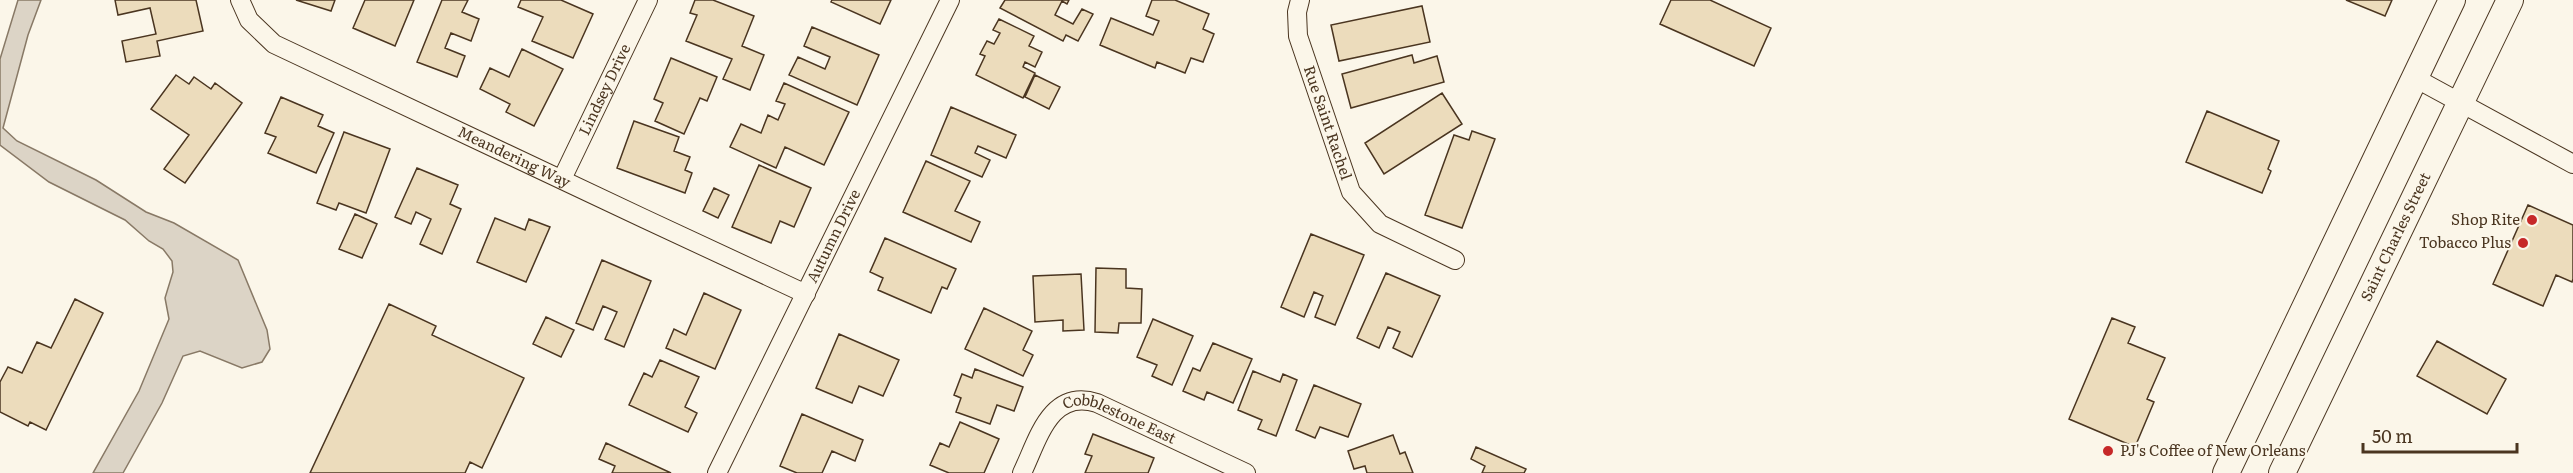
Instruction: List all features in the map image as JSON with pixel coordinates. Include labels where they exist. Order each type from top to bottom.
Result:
[{"type":"street","name":"Meandering Way","points":[[240,0],[249,20],[274,44],[562,179],[644,220],[806,294]]},
{"type":"street","name":"Lindsey Drive","points":[[562,179],[648,0]]},
{"type":"street","name":"Autumn Drive","points":[[717,473],[950,0]]},
{"type":"street","name":"Rue Saint Rachel","points":[[1300,0],[1297,12],[1298,36],[1350,192],[1380,224],[1455,260]]},
{"type":"street","points":[[2226,473],[2452,0]]},
{"type":"street","name":"Saint Charles Street","points":[[2282,473],[2373,280],[2510,0]]},
{"type":"street","points":[[2415,78],[2462,101],[2573,164]]},
{"type":"street","name":"Cobblestone East","points":[[1022,473],[1054,411],[1065,403],[1079,399],[1097,403],[1246,473]]},
{"type":"shaded area","points":[[18,0],[41,0],[28,35],[3,128],[17,141],[96,180],[146,212],[174,223],[238,260],[267,330],[270,349],[262,362],[242,368],[200,351],[183,356],[162,403],[123,473],[93,473],[139,391],[169,319],[165,298],[173,272],[172,261],[163,249],[149,241],[125,220],[49,182],[0,145],[0,59]]},
{"type":"building","points":[[115,0],[196,0],[203,31],[157,41],[160,56],[126,62],[122,41],[156,34],[150,8],[118,15]]},
{"type":"building","points":[[296,0],[335,0],[331,11]]},
{"type":"building","points":[[365,0],[414,0],[395,46],[353,28]]},
{"type":"building","points":[[442,0],[468,0],[462,12],[479,19],[471,41],[451,33],[445,48],[465,56],[457,77],[417,62]]},
{"type":"building","points":[[521,0],[561,0],[593,14],[573,58],[532,41],[543,17],[518,7]]},
{"type":"building","points":[[695,0],[713,0],[754,16],[742,46],[764,55],[750,90],[723,79],[732,59],[686,41],[697,15],[690,13]]},
{"type":"building","points":[[832,0],[891,0],[880,24],[831,2]]},
{"type":"building","points":[[1005,0],[1069,0],[1067,4],[1062,1],[1055,15],[1073,24],[1082,9],[1093,14],[1078,41],[1066,35],[1063,41],[1000,8]]},
{"type":"building","points":[[1152,0],[1175,0],[1209,14],[1203,29],[1214,34],[1203,62],[1191,58],[1185,73],[1157,62],[1155,68],[1100,45],[1111,18],[1153,35],[1159,21],[1146,16]]},
{"type":"building","points":[[1671,0],[1710,0],[1771,28],[1754,66],[1660,24]]},
{"type":"building","points":[[2346,0],[2392,0],[2385,16]]},
{"type":"building","points":[[1422,6],[1430,42],[1339,61],[1331,25]]},
{"type":"building","points":[[999,19],[1034,36],[1029,46],[1042,52],[1035,67],[1025,62],[1023,67],[1035,73],[1023,98],[976,75],[985,56],[980,54],[987,41],[994,44],[1000,33],[993,30]]},
{"type":"building","points":[[812,27],[879,55],[857,105],[789,75],[798,57],[825,69],[830,57],[804,46]]},
{"type":"building","points":[[522,49],[563,69],[534,126],[506,112],[510,104],[480,89],[490,68],[509,77]]},
{"type":"building","points":[[1412,55],[1414,63],[1437,56],[1444,82],[1351,108],[1342,74]]},
{"type":"building","points":[[671,58],[717,77],[707,101],[700,98],[684,134],[655,121],[663,103],[654,99]]},
{"type":"building","points":[[176,75],[189,84],[194,77],[211,89],[215,83],[242,103],[185,183],[164,169],[189,135],[151,109]]},
{"type":"building","points":[[1035,75],[1060,87],[1049,109],[1025,97]]},
{"type":"building","points":[[784,83],[849,112],[824,165],[785,147],[776,168],[730,147],[741,124],[761,133],[768,115],[778,120],[785,104],[776,101]]},
{"type":"building","points":[[1442,93],[1462,124],[1384,174],[1365,143]]},
{"type":"building","points":[[281,97],[323,115],[318,126],[334,133],[316,173],[268,153],[276,137],[265,133]]},
{"type":"building","points":[[951,107],[1016,135],[1006,158],[978,146],[975,153],[990,160],[982,177],[931,155]]},
{"type":"building","points":[[2207,111],[2279,141],[2262,193],[2186,162]]},
{"type":"building","points":[[634,121],[679,137],[674,151],[690,157],[685,170],[692,173],[685,193],[617,168]]},
{"type":"building","points":[[1472,131],[1495,139],[1462,228],[1425,215],[1454,135],[1469,140]]},
{"type":"building","points":[[344,132],[390,149],[366,213],[339,203],[336,210],[317,203]]},
{"type":"building","points":[[926,161],[970,181],[955,211],[980,222],[971,242],[903,212]]},
{"type":"building","points":[[759,165],[811,188],[794,227],[780,221],[771,243],[732,227]]},
{"type":"building","points":[[417,168],[458,185],[450,204],[461,209],[442,254],[420,244],[431,219],[416,212],[411,224],[395,217]]},
{"type":"building","points":[[714,188],[729,195],[718,218],[703,211]]},
{"type":"building","points":[[2528,205],[2573,225],[2572,282],[2556,275],[2543,306],[2493,284]]},
{"type":"building","points":[[355,214],[377,224],[362,258],[339,249]]},
{"type":"building","points":[[495,218],[525,230],[529,219],[550,227],[526,282],[477,262]]},
{"type":"building","points":[[1311,234],[1364,255],[1335,325],[1315,317],[1323,296],[1314,292],[1304,317],[1281,307]]},
{"type":"building","points":[[885,238],[956,269],[947,289],[942,287],[931,313],[878,290],[883,278],[870,272]]},
{"type":"building","points":[[602,260],[651,281],[624,347],[605,339],[617,312],[603,306],[593,330],[576,323]]},
{"type":"building","points":[[1096,268],[1126,269],[1126,288],[1142,289],[1141,323],[1119,323],[1118,333],[1095,332]]},
{"type":"building","points":[[1386,273],[1440,296],[1412,357],[1393,348],[1400,332],[1388,327],[1379,348],[1357,338]]},
{"type":"building","points":[[1081,274],[1084,330],[1063,331],[1063,320],[1035,322],[1033,276]]},
{"type":"building","points":[[704,293],[741,310],[715,369],[666,348],[674,329],[686,335]]},
{"type":"building","points":[[75,299],[103,313],[46,430],[30,422],[28,426],[0,412],[0,382],[8,367],[22,373],[37,342],[51,348]]},
{"type":"building","points":[[389,304],[436,326],[432,335],[524,378],[482,468],[470,462],[465,473],[310,473]]},
{"type":"building","points":[[984,308],[1032,331],[1023,350],[1033,355],[1023,376],[965,349]]},
{"type":"building","points":[[546,317],[574,330],[561,357],[533,344]]},
{"type":"building","points":[[2112,318],[2135,327],[2128,343],[2165,358],[2147,399],[2154,402],[2135,447],[2069,419]]},
{"type":"building","points":[[1153,319],[1193,336],[1172,385],[1152,376],[1157,365],[1137,357]]},
{"type":"building","points":[[839,334],[899,360],[883,396],[859,386],[852,403],[816,388]]},
{"type":"building","points":[[2437,341],[2506,379],[2487,414],[2417,376]]},
{"type":"building","points":[[1213,343],[1252,359],[1233,403],[1207,392],[1204,400],[1183,391],[1193,368],[1200,371]]},
{"type":"building","points":[[660,360],[699,377],[685,407],[697,413],[688,432],[629,405],[644,373],[652,377]]},
{"type":"building","points":[[975,369],[1023,387],[1014,411],[997,405],[990,424],[956,412],[961,398],[954,395],[962,374],[972,378]]},
{"type":"building","points":[[1253,371],[1280,382],[1283,374],[1297,380],[1276,436],[1258,429],[1262,420],[1238,410]]},
{"type":"building","points":[[1314,385],[1361,404],[1348,437],[1320,427],[1315,438],[1296,430]]},
{"type":"building","points":[[802,414],[863,440],[855,461],[832,451],[822,473],[797,473],[780,466]]},
{"type":"building","points":[[960,422],[999,439],[984,473],[949,473],[930,465],[940,443],[949,447]]},
{"type":"building","points":[[1093,434],[1154,458],[1148,473],[1085,473],[1092,456],[1085,454]]},
{"type":"building","points":[[1393,435],[1400,454],[1405,452],[1413,473],[1367,473],[1365,466],[1354,469],[1348,451]]},
{"type":"building","points":[[606,443],[671,473],[612,473],[615,466],[599,459]]},
{"type":"building","points":[[1476,447],[1526,469],[1524,473],[1482,473],[1485,466],[1471,459]]},
{"type":"place","name":"Shop Rite","points":[[2532,220]]},
{"type":"place","name":"Tobacco Plus","points":[[2523,243]]},
{"type":"place","name":"PJ's Coffee of New Orleans","points":[[2108,451]]}]
